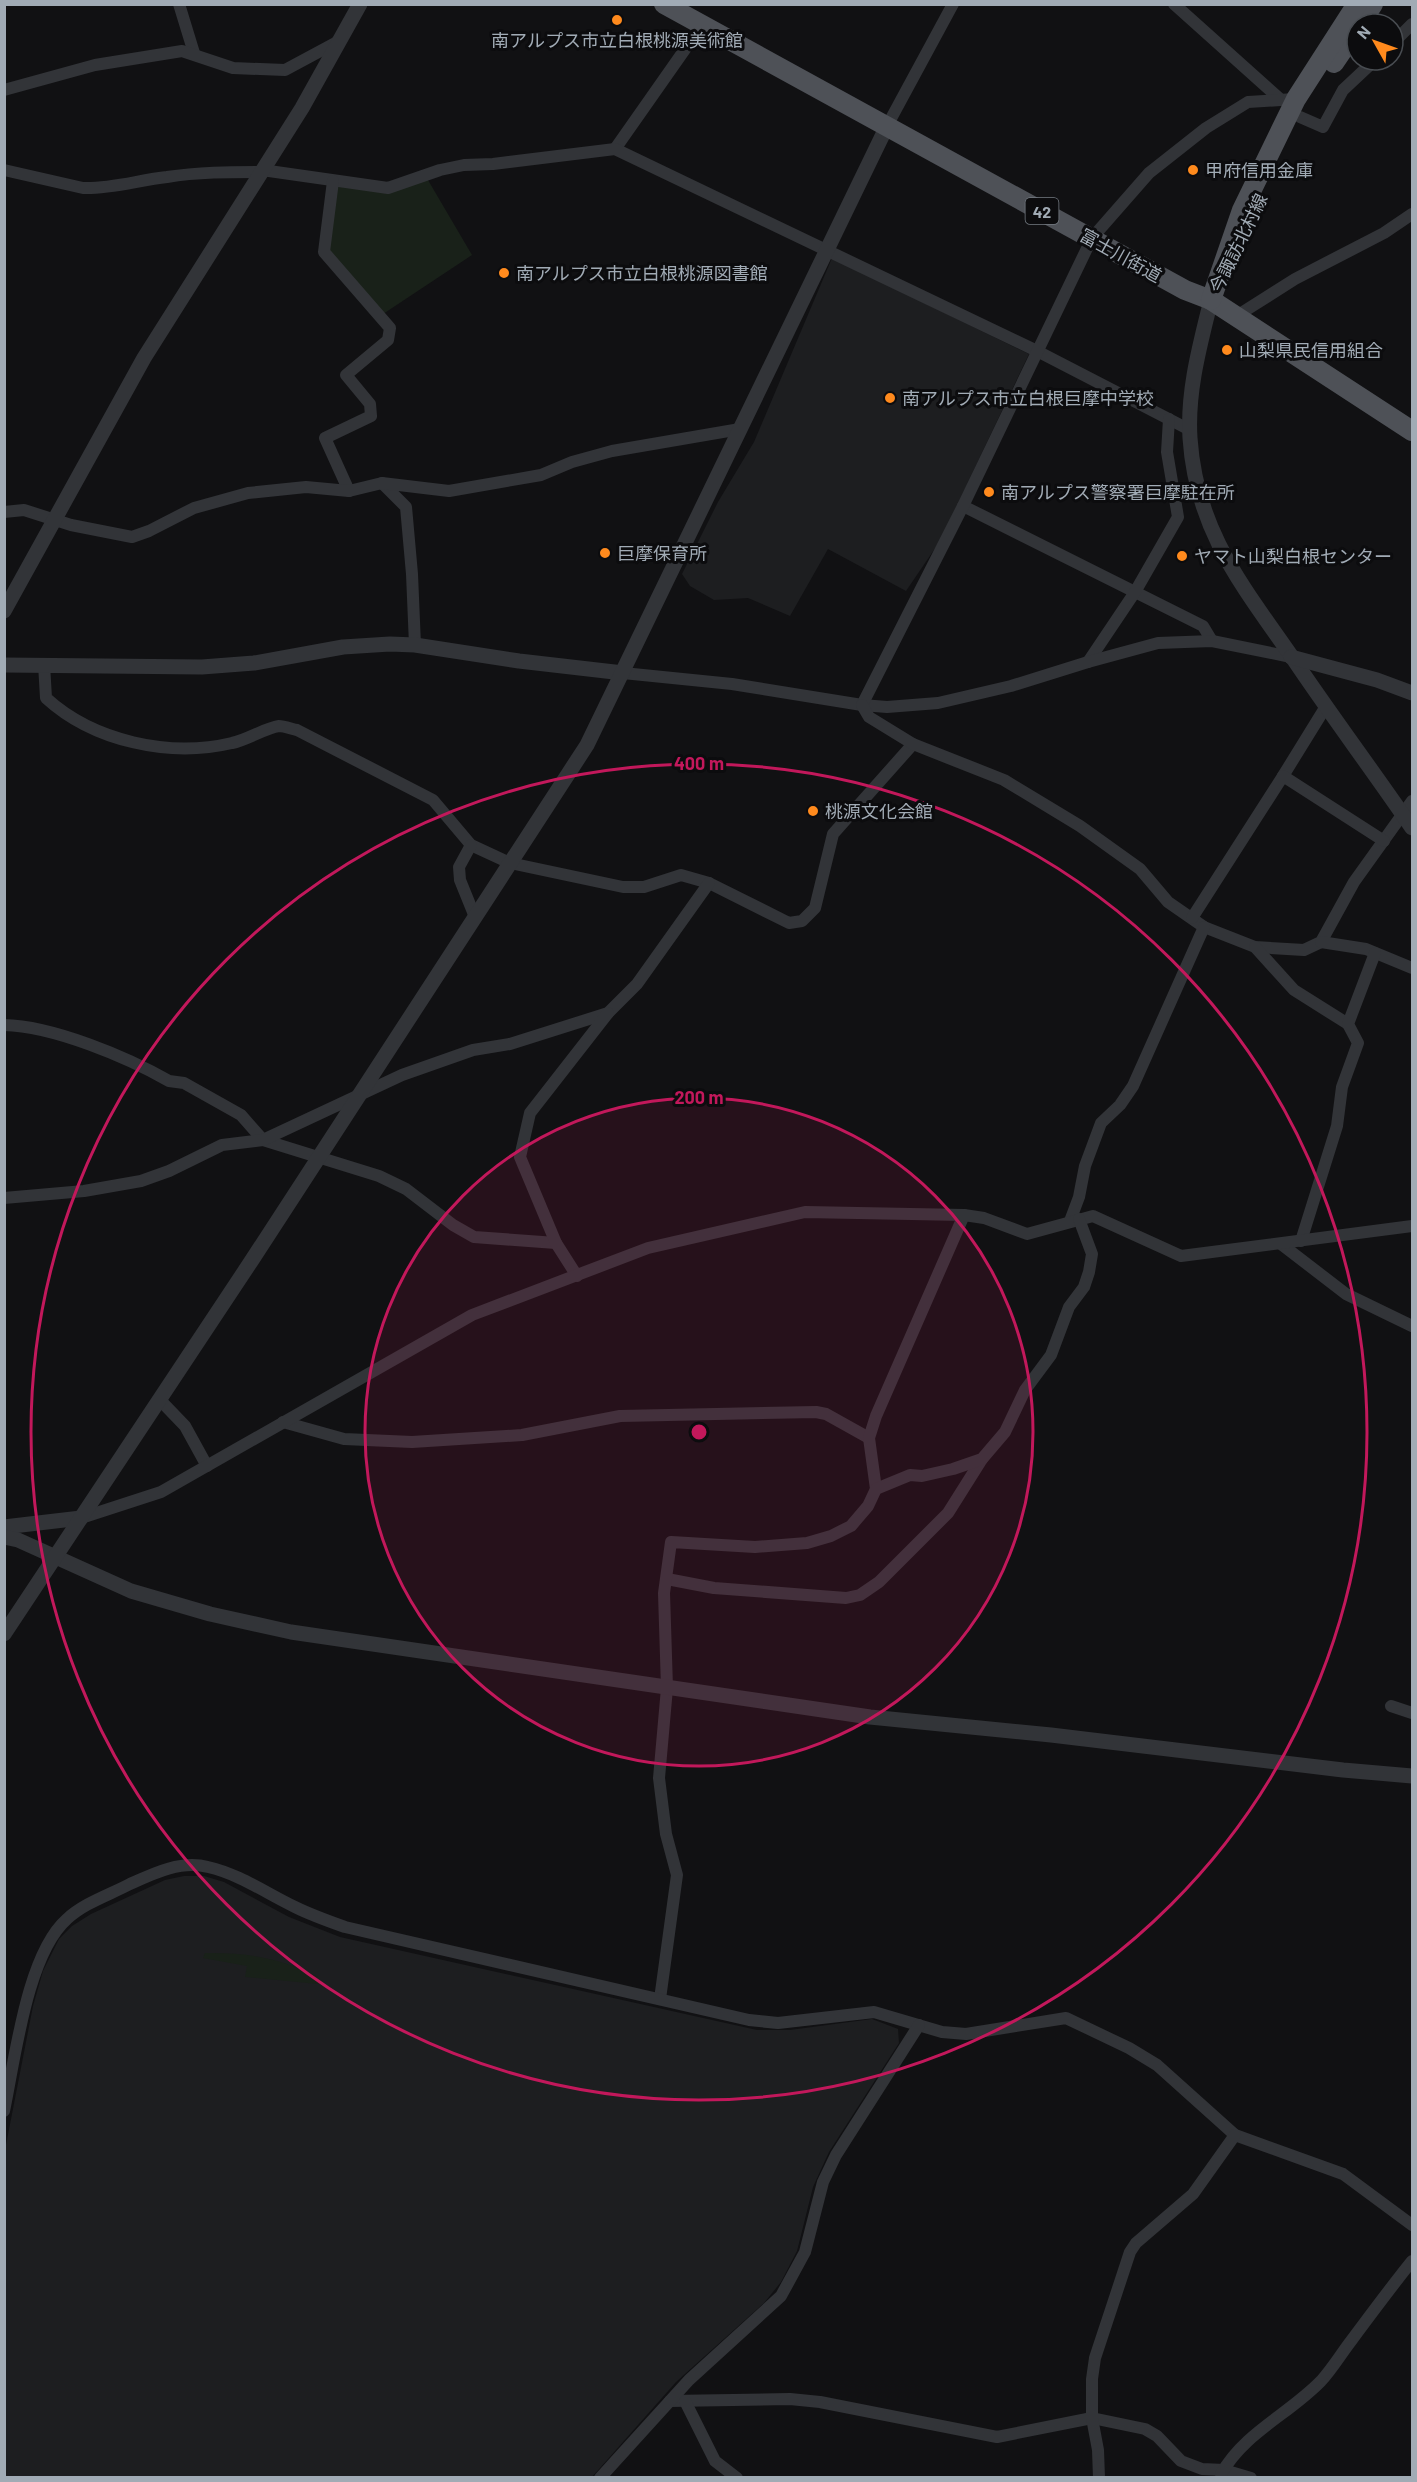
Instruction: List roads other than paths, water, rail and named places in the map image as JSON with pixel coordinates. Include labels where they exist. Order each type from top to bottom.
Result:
[{"type":"main road","name":"富士川街道","points":[[664,4],[1185,290],[1211,300],[1413,431]]},
{"type":"main road","name":"今諏訪北村線","points":[[1211,300],[1242,210],[1292,105],[1357,4]]},
{"type":"main road","name":"今諏訪北村線","points":[[1292,105],[1345,43]]},
{"type":"street","points":[[178,4],[194,53]]},
{"type":"street","points":[[4,611],[144,358],[302,108],[360,4]]},
{"type":"street","points":[[4,1634],[160,1400],[586,745],[623,673],[826,249],[887,126],[953,4]]},
{"type":"street","points":[[1174,4],[1292,105],[1323,127],[1343,90],[1362,72]]},
{"type":"street","points":[[615,149],[702,25]]},
{"type":"street","points":[[4,90],[95,65],[182,51],[194,53],[232,68],[285,70],[340,40]]},
{"type":"street","points":[[862,705],[963,506],[1092,238],[1149,173],[1206,128],[1248,102],[1292,105]]},
{"type":"street","points":[[4,170],[83,188],[190,174],[262,171],[388,188],[440,170],[464,165],[493,164],[615,149],[1037,351],[1190,430]]},
{"type":"street","points":[[333,181],[324,252],[390,328],[388,340],[346,375],[370,404],[370,416],[325,438],[349,491]]},
{"type":"street","points":[[1235,317],[1295,279],[1384,233],[1413,214]]},
{"type":"street","points":[[1211,300],[1194,368],[1190,430],[1195,477],[1206,515],[1217,543],[1245,592],[1325,708],[1413,828]]},
{"type":"street","points":[[1088,662],[1135,592],[1178,518],[1167,452],[1169,419]]},
{"type":"street","points":[[4,512],[24,510],[92,530],[132,537],[194,508],[248,493],[306,487],[349,491],[382,483],[449,491],[541,475],[572,462],[612,451],[740,429]]},
{"type":"street","points":[[382,483],[406,507],[415,645]]},
{"type":"street","points":[[963,506],[1203,626],[1212,641]]},
{"type":"street","points":[[4,665],[202,667],[254,663],[366,645],[415,645],[519,661],[732,684],[862,705],[887,706],[938,703],[1011,687],[1088,662],[1158,643],[1212,641],[1291,657],[1410,689]]},
{"type":"street","points":[[44,664],[46,698],[85,726],[127,742],[178,747],[209,747],[230,744],[280,726],[297,730],[433,800],[471,845],[510,863],[623,887],[644,887],[681,874],[709,883],[789,922],[802,921],[815,908],[833,834],[913,744]]},
{"type":"street","points":[[862,705],[869,717],[913,744],[1004,780],[1080,826],[1140,869],[1168,902],[1204,927],[1255,947],[1304,950],[1321,942],[1366,949],[1413,968]]},
{"type":"street","points":[[1192,918],[1325,708]]},
{"type":"street","points":[[1282,776],[1384,842]]},
{"type":"street","points":[[1321,942],[1354,882],[1413,801]]},
{"type":"street","points":[[471,845],[459,867],[460,880],[475,917]]},
{"type":"street","points":[[577,1276],[556,1243],[520,1157],[530,1113],[608,1013],[637,984],[709,883]]},
{"type":"street","points":[[667,1579],[714,1588],[846,1598],[860,1595],[879,1582],[948,1513],[982,1459],[1005,1432],[1025,1390],[1051,1355],[1069,1307],[1084,1287],[1092,1254],[1075,1220],[1085,1166],[1101,1123],[1120,1105],[1133,1086],[1204,927]]},
{"type":"street","points":[[1255,947],[1294,990],[1348,1024],[1358,1043],[1342,1087],[1337,1126],[1301,1241]]},
{"type":"street","points":[[1348,1024],[1376,952]]},
{"type":"street","points":[[4,1198],[92,1190],[141,1181],[169,1171],[222,1145],[263,1140],[361,1092],[402,1075],[473,1050],[510,1044],[608,1013]]},
{"type":"street","points":[[4,1025],[36,1029],[66,1038],[120,1058],[169,1081],[184,1083],[241,1115],[263,1140],[380,1176],[406,1189],[453,1226],[474,1237],[556,1243]]},
{"type":"street","points":[[4,1527],[81,1518],[161,1492],[472,1315],[648,1248],[805,1212],[964,1215],[984,1218],[1028,1234],[1093,1216],[1181,1256],[1413,1226]]},
{"type":"street","points":[[660,1998],[677,1875],[666,1833],[658,1778],[667,1688],[664,1593],[671,1542],[755,1547],[807,1544],[851,1526],[868,1506],[876,1490],[869,1438],[876,1416],[964,1215]]},
{"type":"street","points":[[1281,1244],[1346,1294],[1413,1326]]},
{"type":"street","points":[[160,1400],[185,1426],[207,1466]]},
{"type":"street","points":[[283,1422],[344,1439],[412,1442],[522,1435],[620,1416],[816,1412],[826,1414],[869,1438]]},
{"type":"street","points":[[876,1490],[910,1475],[922,1476],[982,1459]]},
{"type":"street","points":[[4,1537],[18,1540],[130,1590],[210,1614],[291,1632],[870,1717],[1413,1776]]},
{"type":"street","points":[[1391,1706],[1413,1713]]},
{"type":"street","points":[[4,2111],[28,1998],[39,1961],[49,1940],[67,1919],[86,1906],[158,1871],[183,1866],[205,1866],[225,1872],[296,1908],[345,1928],[749,2020],[778,2022],[874,2012],[942,2032],[966,2034],[1066,2018],[1129,2048],[1157,2065],[1236,2135],[1343,2174],[1413,2225]]},
{"type":"street","points":[[600,2478],[670,2401],[781,2296],[805,2252],[823,2182],[836,2155],[919,2025]]},
{"type":"street","points":[[1099,2478],[1099,2459],[1092,2418],[1092,2379],[1095,2358],[1130,2252],[1136,2243],[1193,2194],[1236,2135]]},
{"type":"street","points":[[1221,2474],[1242,2444],[1286,2412],[1322,2380],[1390,2288],[1413,2261]]},
{"type":"street","points":[[670,2401],[790,2399],[820,2402],[997,2437],[1092,2418],[1145,2429],[1157,2436],[1181,2461],[1202,2469],[1251,2478]]},
{"type":"street","points":[[685,2401],[715,2462],[737,2478]]},
{"type":"place","name":"南アルプス市立白根桃源美術館","points":[[617,20]]},
{"type":"place","name":"甲府信用金庫","points":[[1193,170]]},
{"type":"place","name":"南アルプス市立白根桃源図書館","points":[[504,273]]},
{"type":"place","name":"山梨県民信用組合","points":[[1227,350]]},
{"type":"place","name":"南アルプス市立白根巨摩中学校","points":[[890,398]]},
{"type":"place","name":"南アルプス警察署巨摩駐在所","points":[[989,492]]},
{"type":"place","name":"巨摩保育所","points":[[605,553]]},
{"type":"place","name":"ヤマト山梨白根センター","points":[[1182,556]]},
{"type":"place","name":"桃源文化会館","points":[[813,811]]}]
